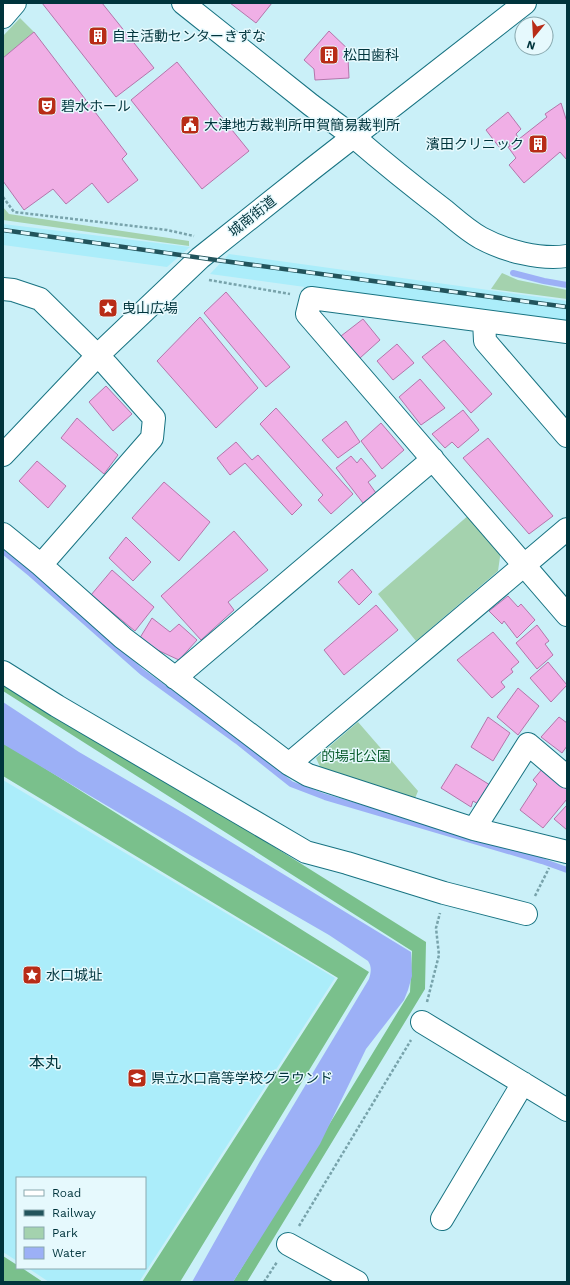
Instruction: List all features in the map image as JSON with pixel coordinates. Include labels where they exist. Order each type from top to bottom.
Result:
[{"type":"street","points":[[3,17],[15,3]]},
{"type":"street","points":[[183,3],[311,105],[354,137],[390,169],[480,238],[499,247],[522,253],[557,258],[567,256]]},
{"type":"street","name":"城南街道","points":[[3,454],[97,356],[200,258],[306,173],[525,3]]},
{"type":"street","points":[[3,289],[13,290],[40,299],[107,365],[154,418],[152,438],[41,565]]},
{"type":"street","points":[[567,332],[310,298],[307,314],[567,615]]},
{"type":"street","points":[[484,321],[485,341],[567,436]]},
{"type":"street","points":[[175,678],[375,510],[433,459]]},
{"type":"street","points":[[289,764],[567,529]]},
{"type":"street","points":[[3,534],[41,565],[123,638],[289,764],[308,775],[474,829],[562,851]]},
{"type":"street","points":[[3,672],[57,706],[306,852],[444,893],[526,914]]},
{"type":"street","points":[[474,829],[528,744],[567,777]]},
{"type":"street","points":[[422,1022],[567,1110]]},
{"type":"street","points":[[442,1219],[523,1083]]},
{"type":"street","points":[[288,1244],[350,1280]]},
{"type":"path","points":[[3,197],[14,212],[167,230],[196,236]]},
{"type":"path","points":[[205,279],[310,298]]},
{"type":"path","points":[[526,914],[562,851]]},
{"type":"path","points":[[264,1282],[422,1022],[439,955],[436,928],[444,893]]},
{"type":"shaded area","points":[[3,224],[190,247],[167,267],[3,245]]},
{"type":"shaded area","points":[[229,254],[567,301],[567,323],[210,274]]},
{"type":"shaded area","name":"県立水口高等学校グラウンド","points":[[3,780],[335,978],[139,1282],[49,1282],[30,1269],[146,1269],[146,1177],[16,1177],[16,1260],[3,1252]]},
{"type":"green space","points":[[20,18],[34,32],[3,58],[3,36]]},
{"type":"green space","points":[[3,207],[9,214],[189,241],[189,246],[3,220]]},
{"type":"green space","points":[[502,273],[518,280],[567,290],[567,299],[491,289]]},
{"type":"green space","points":[[470,514],[501,550],[498,571],[416,641],[378,594]]},
{"type":"green space","points":[[3,677],[426,942],[425,989],[247,1282],[233,1282],[410,992],[412,951],[3,691]]},
{"type":"green space","name":"的場北公園","points":[[358,722],[418,791],[414,801],[322,771],[316,758]]},
{"type":"green space","points":[[3,742],[369,972],[180,1282],[142,1282],[338,978],[3,776]]},
{"type":"green space","points":[[3,1256],[16,1264],[16,1269],[24,1269],[43,1282],[3,1282]]},
{"type":"water","points":[[3,702],[79,752],[185,814],[411,952],[412,976],[404,1000],[366,1049],[320,1144],[233,1282],[192,1282],[260,1161],[369,979],[371,970],[370,965],[368,961],[329,935],[190,855],[3,744]]},
{"type":"building","name":"自主活動センターきずな","points":[[42,3],[102,3],[154,68],[116,97]]},
{"type":"building","points":[[230,3],[272,3],[256,23]]},
{"type":"building","name":"松田歯科","points":[[329,31],[352,53],[348,58],[349,78],[315,80],[314,69],[304,60]]},
{"type":"building","name":"碧水ホール","points":[[34,32],[127,154],[122,159],[138,180],[108,203],[92,183],[66,204],[53,189],[24,210],[3,181],[3,58]]},
{"type":"building","name":"大津地方裁判所甲賀簡易裁判所","points":[[177,62],[249,151],[202,189],[131,100]]},
{"type":"building","name":"濱田クリニック","points":[[561,103],[567,122],[567,160],[560,152],[524,183],[509,165],[516,158],[508,147],[510,146],[507,141],[499,147],[486,130],[508,112],[521,129],[516,134],[519,139],[547,117],[545,114]]},
{"type":"building","points":[[226,292],[290,367],[266,387],[204,313]]},
{"type":"building","points":[[200,317],[258,388],[216,428],[157,361]]},
{"type":"building","points":[[363,319],[380,340],[360,358],[341,336]]},
{"type":"building","points":[[444,340],[492,394],[471,413],[422,357]]},
{"type":"building","points":[[397,344],[414,363],[393,380],[377,361]]},
{"type":"building","points":[[420,379],[445,408],[421,425],[399,397]]},
{"type":"building","points":[[106,386],[132,414],[113,431],[89,402]]},
{"type":"building","points":[[276,408],[353,494],[331,514],[318,500],[323,495],[260,424]]},
{"type":"building","points":[[463,410],[479,430],[458,448],[452,442],[445,448],[432,434]]},
{"type":"building","points":[[77,418],[118,455],[104,474],[61,438]]},
{"type":"building","points":[[346,421],[360,442],[338,458],[322,440]]},
{"type":"building","points":[[381,423],[404,450],[382,469],[361,441]]},
{"type":"building","points":[[488,438],[553,516],[529,534],[463,458]]},
{"type":"building","points":[[236,442],[252,460],[258,455],[302,505],[292,515],[245,463],[230,475],[217,458]]},
{"type":"building","points":[[351,456],[357,463],[361,458],[376,476],[368,482],[376,493],[363,503],[336,468]]},
{"type":"building","points":[[37,461],[66,486],[48,508],[19,481]]},
{"type":"building","points":[[164,482],[210,522],[179,561],[132,518]]},
{"type":"building","points":[[234,531],[268,570],[228,602],[234,610],[201,640],[161,596]]},
{"type":"building","points":[[126,537],[151,562],[133,581],[109,558]]},
{"type":"building","points":[[352,569],[372,592],[359,605],[338,582]]},
{"type":"building","points":[[112,570],[154,607],[135,631],[91,595]]},
{"type":"building","points":[[508,596],[518,607],[521,604],[535,620],[517,638],[504,621],[502,624],[489,611]]},
{"type":"building","points":[[376,605],[398,630],[344,675],[324,650]]},
{"type":"building","points":[[152,618],[170,632],[179,624],[197,640],[179,660],[138,641]]},
{"type":"building","points":[[537,625],[549,641],[545,644],[553,655],[537,669],[516,643]]},
{"type":"building","points":[[493,632],[519,662],[511,669],[513,672],[501,682],[505,687],[492,698],[457,660]]},
{"type":"building","points":[[548,662],[567,685],[551,702],[530,678]]},
{"type":"building","points":[[518,688],[539,706],[518,735],[497,717]]},
{"type":"building","points":[[488,717],[510,733],[493,761],[471,747]]},
{"type":"building","points":[[559,717],[567,723],[567,746],[562,753],[541,737]]},
{"type":"building","points":[[456,764],[490,785],[480,805],[473,801],[471,807],[441,788]]},
{"type":"building","points":[[543,768],[567,789],[567,799],[543,828],[520,810],[537,784],[533,780]]},
{"type":"building","points":[[567,805],[567,830],[554,819]]},
{"type":"waterway","points":[[513,273],[567,285]]},
{"type":"waterway","points":[[3,551],[142,672],[237,741],[291,784],[325,797],[542,861],[567,870]]},
{"type":"railway","points":[[3,230],[567,307]]},
{"type":"place","name":"自主活動センターきずな","points":[[98,36]]},
{"type":"place","name":"松田歯科","points":[[329,55]]},
{"type":"place","name":"碧水ホール","points":[[47,106]]},
{"type":"place","name":"大津地方裁判所甲賀簡易裁判所","points":[[190,125]]},
{"type":"place","name":"濱田クリニック","points":[[538,144]]},
{"type":"place","name":"曳山広場","points":[[108,308]]},
{"type":"place","name":"水口城址","points":[[32,975]]},
{"type":"place","name":"県立水口高等学校グラウンド","points":[[137,1078]]},
{"type":"district","name":"本丸","points":[[45,1062]]}]
